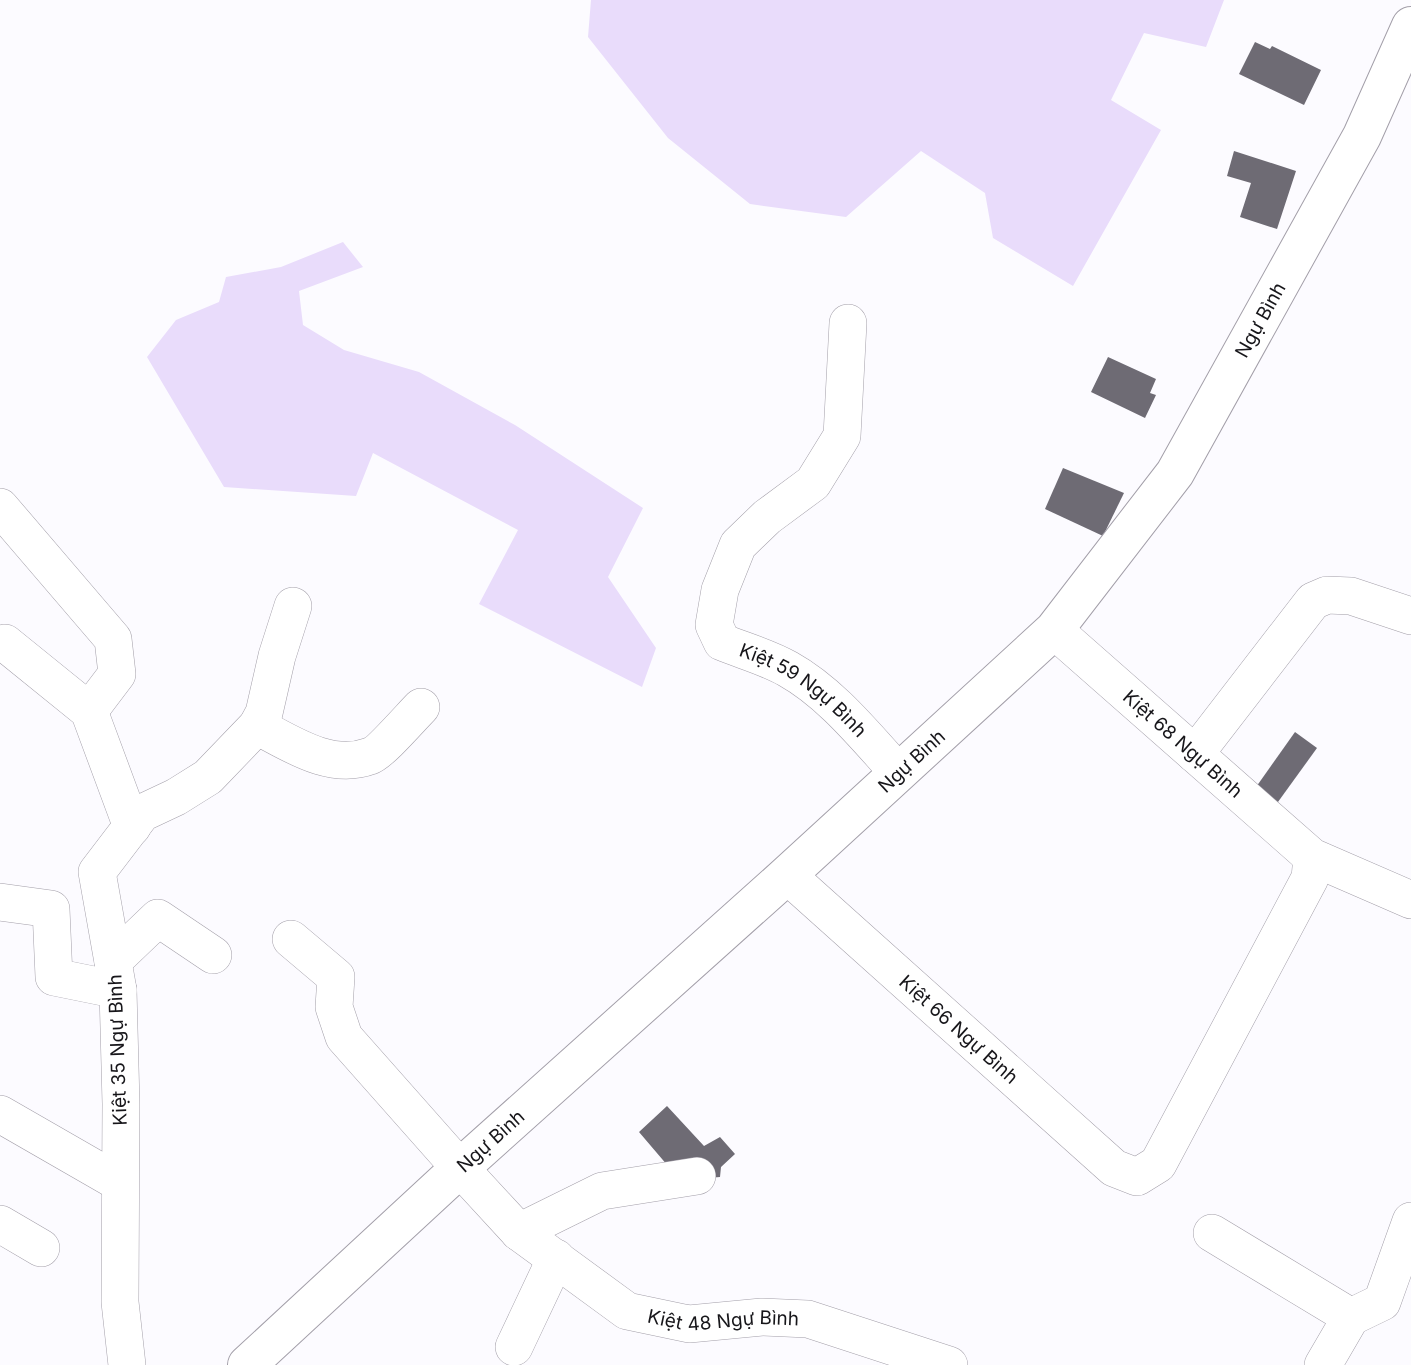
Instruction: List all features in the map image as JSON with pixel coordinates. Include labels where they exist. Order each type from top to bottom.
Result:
[{"type":"highway","name":"Ngự Bình","points":[[247,1365],[460,1168],[787,875],[1054,630],[1175,473],[1362,135],[1411,26]]},
{"type":"street","name":"Kiệt 59 Ngự Bình","points":[[848,323],[842,436],[813,483],[767,517],[738,545],[720,590],[714,625],[722,642],[789,669],[809,684],[836,706],[898,772]]},
{"type":"street","points":[[0,507],[113,639],[117,674],[89,711]]},
{"type":"street","points":[[1195,754],[1313,601],[1327,595],[1351,596],[1411,616]]},
{"type":"street","name":"Kiệt 35 Ngự Bình","points":[[127,1365],[120,1302],[121,1104],[116,975],[97,872],[142,813],[176,797],[208,777],[257,726],[264,713],[277,656],[293,606]]},
{"type":"street","name":"Kiệt 68 Ngự Bình","points":[[1054,630],[1312,857],[1411,900]]},
{"type":"street","points":[[5,643],[89,711],[132,827]]},
{"type":"street","points":[[257,726],[308,753],[340,761],[372,756],[421,707]]},
{"type":"street","name":"Kiệt 66 Ngự Bình","points":[[787,875],[1114,1168],[1137,1177],[1158,1164],[1310,878],[1312,857]]},
{"type":"street","points":[[0,902],[51,909],[54,977],[116,975],[158,918],[213,955]]},
{"type":"street","name":"Kiệt 48 Ngự Bình","points":[[291,939],[336,976],[334,1007],[344,1037],[460,1168],[519,1232],[626,1311],[689,1324],[762,1317],[808,1319],[878,1354],[949,1365]]},
{"type":"street","points":[[0,1114],[120,1183]]},
{"type":"street","points":[[519,1232],[602,1191],[697,1176]]},
{"type":"street","points":[[1323,1365],[1351,1317],[1382,1302],[1411,1221]]},
{"type":"street","points":[[0,1224],[41,1248]]},
{"type":"street","points":[[1212,1233],[1351,1317]]},
{"type":"street","points":[[514,1347],[555,1258]]},
{"type":"shaded area","points":[[591,0],[1224,0],[1206,47],[1144,33],[1111,100],[1161,130],[1073,286],[993,238],[985,193],[921,151],[846,217],[750,204],[668,138],[588,37]]},
{"type":"shaded area","points":[[343,242],[363,267],[299,291],[303,325],[344,350],[419,372],[515,425],[643,508],[608,577],[656,648],[642,687],[479,604],[518,530],[373,453],[356,496],[224,487],[147,357],[176,320],[219,302],[226,277],[281,267]]},
{"type":"building","points":[[1255,42],[1270,49],[1272,46],[1321,70],[1304,105],[1239,74]]},
{"type":"building","points":[[1234,151],[1296,171],[1277,229],[1240,217],[1251,183],[1227,176]]},
{"type":"building","points":[[1108,357],[1156,379],[1150,393],[1156,395],[1145,418],[1091,392]]},
{"type":"building","points":[[1063,468],[1124,493],[1103,536],[1045,509]]},
{"type":"building","points":[[1295,732],[1317,748],[1265,820],[1244,804]]},
{"type":"building","points":[[667,1106],[704,1146],[720,1137],[735,1154],[721,1167],[720,1177],[696,1179],[668,1166],[639,1132]]}]
